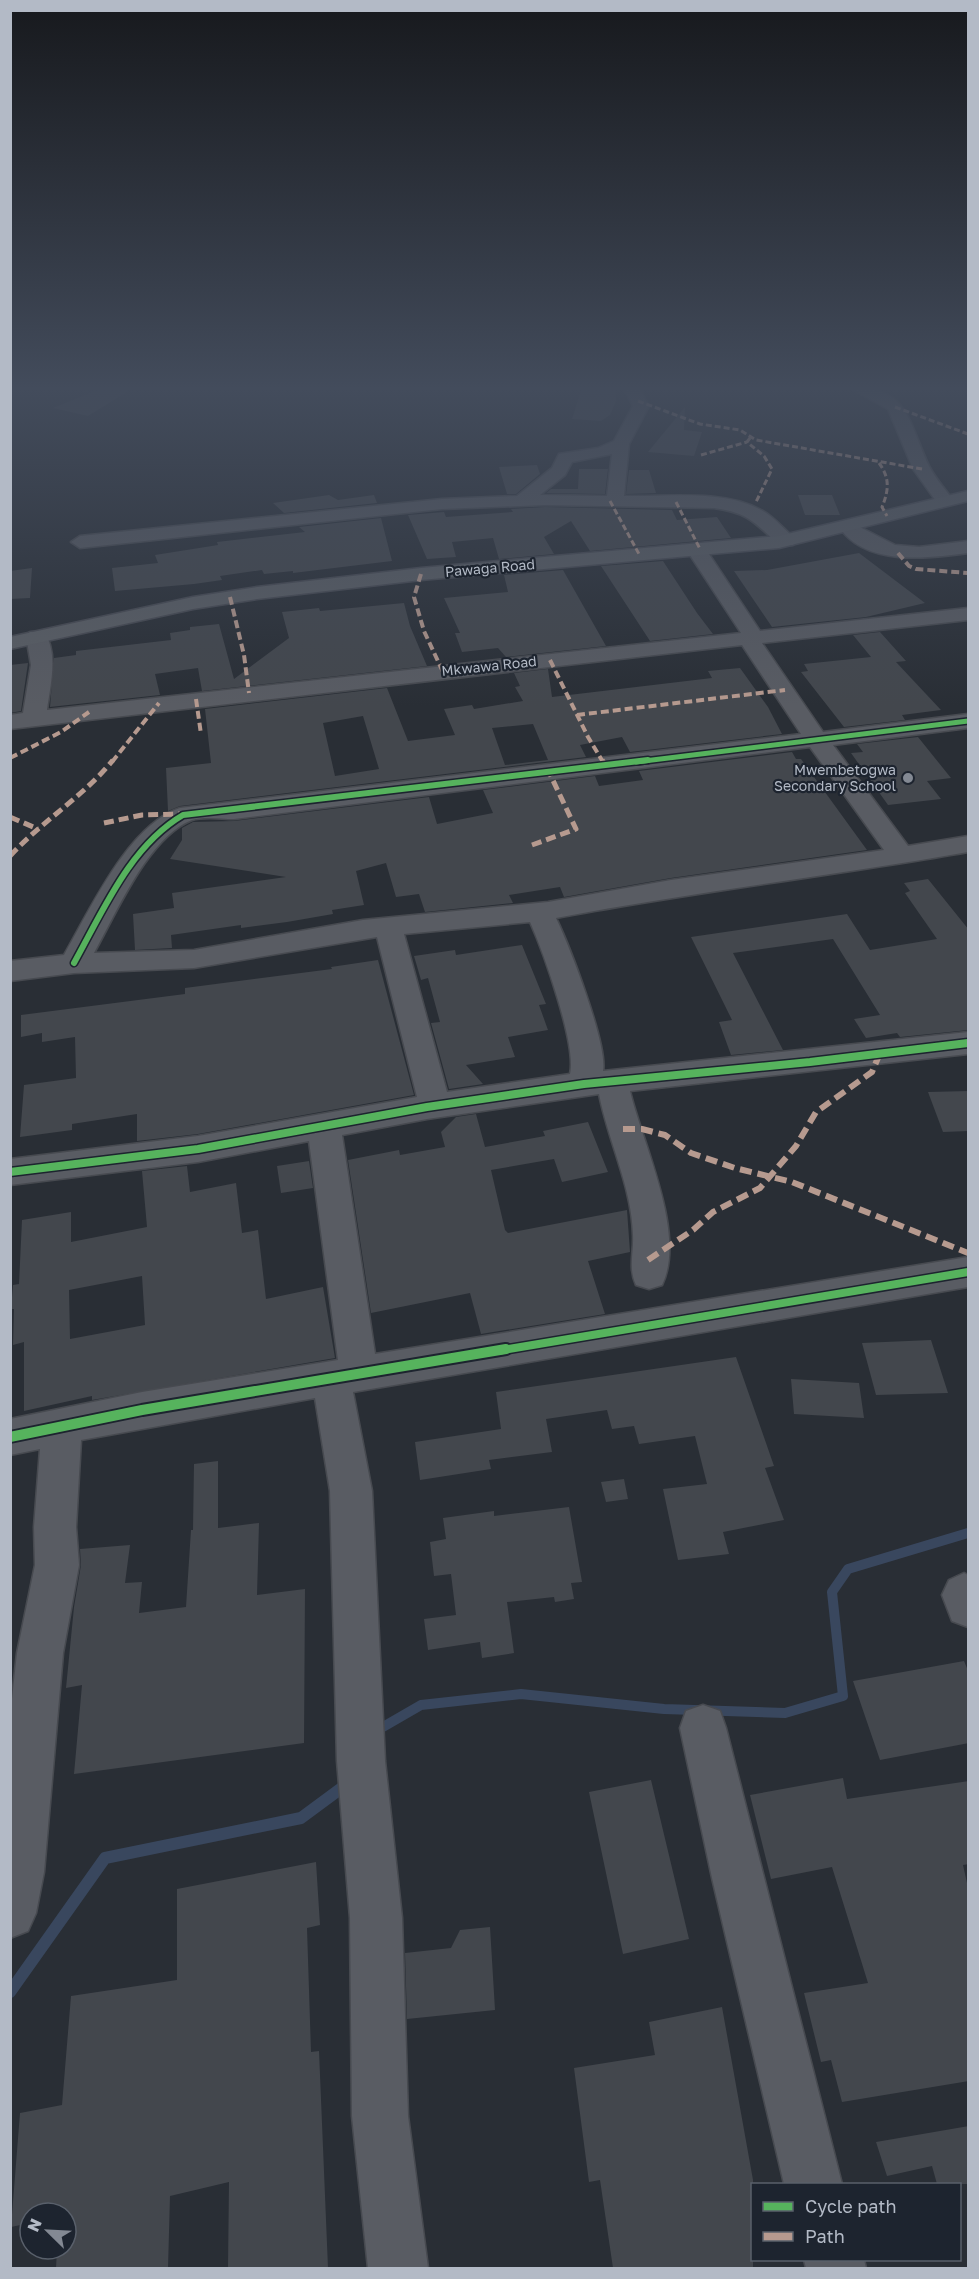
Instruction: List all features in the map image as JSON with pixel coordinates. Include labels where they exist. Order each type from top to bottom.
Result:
[{"type":"main road","name":"Pawaga Road","points":[[10,643],[193,603],[257,593],[422,574],[786,541],[848,527],[944,500],[969,496]]},
{"type":"street","points":[[521,501],[531,493]]},
{"type":"street","points":[[615,501],[616,493]]},
{"type":"street","points":[[939,493],[944,500]]},
{"type":"street","points":[[80,542],[431,505],[521,501],[714,503],[742,507],[758,515],[786,541]]},
{"type":"street","points":[[848,527],[868,544],[887,552],[908,553],[969,548]]},
{"type":"street","points":[[696,549],[817,740],[902,856]]},
{"type":"street","name":"Mkwawa Road","points":[[10,722],[969,614]]},
{"type":"street","points":[[34,719],[42,665],[38,636]]},
{"type":"street","points":[[74,963],[144,848],[161,829],[183,814],[234,811],[969,721]]},
{"type":"street","points":[[10,971],[74,963],[194,959],[388,927],[539,912],[671,888],[902,856],[969,844]]},
{"type":"street","points":[[539,912],[552,940],[584,1041],[588,1066],[619,1118],[630,1147],[651,1231],[649,1274]]},
{"type":"street","points":[[388,927],[435,1106]]},
{"type":"street","points":[[10,1172],[198,1149],[435,1106],[598,1082],[810,1062],[969,1043]]},
{"type":"street","points":[[324,1127],[345,1376],[361,1761],[376,1918],[380,2116],[398,2268]]},
{"type":"street","points":[[10,1437],[142,1410],[969,1272]]},
{"type":"street","points":[[10,1913],[19,1872],[40,1653],[57,1565],[56,1527],[62,1426]]},
{"type":"street","points":[[703,1728],[813,2183]]},
{"type":"building","points":[[329,495],[338,500],[374,495],[377,503],[284,513],[273,503]]},
{"type":"building","points":[[798,495],[832,495],[840,515],[805,515]]},
{"type":"building","points":[[545,507],[672,510],[677,520],[717,517],[731,538],[590,551],[571,521],[544,537],[554,554],[499,559],[493,538],[452,542],[456,557],[427,559],[408,515],[444,512],[446,517]]},
{"type":"building","points":[[381,518],[392,561],[293,573],[293,571],[264,574],[262,570],[220,576],[222,580],[194,584],[115,591],[112,568],[158,563],[155,555],[218,545],[217,542],[305,532],[299,527]]},
{"type":"building","points":[[859,553],[925,603],[866,617],[772,627],[734,571],[767,570]]},
{"type":"building","points":[[663,561],[713,634],[650,641],[601,566]]},
{"type":"building","points":[[32,568],[30,598],[10,599],[10,571]]},
{"type":"building","points":[[563,570],[606,646],[506,657],[498,648],[462,652],[455,633],[460,633],[444,598],[508,592],[504,575]]},
{"type":"building","points":[[404,603],[410,626],[427,666],[202,691],[198,668],[155,674],[160,695],[50,707],[54,658],[76,655],[76,651],[171,640],[170,633],[190,630],[190,627],[219,624],[234,679],[289,638],[282,612]]},
{"type":"building","points":[[880,632],[906,661],[896,662],[941,710],[902,715],[905,720],[844,727],[801,672],[808,671],[804,664],[871,657],[853,635]]},
{"type":"building","points":[[28,663],[21,711],[10,713],[10,665]]},
{"type":"building","points":[[740,668],[768,707],[782,734],[630,752],[622,737],[580,745],[586,757],[180,806],[168,811],[166,768],[211,763],[205,709],[387,688],[408,741],[455,735],[444,709],[472,705],[474,709],[523,701],[515,687],[520,686],[514,673],[548,669],[552,697],[712,678],[708,671]],"holes":[[[363,716],[379,769],[335,776],[323,723]],[[533,724],[548,760],[505,765],[492,728]]]},
{"type":"building","name":"Mwembetogwa Secondary School","points":[[918,737],[951,778],[927,781],[941,799],[888,805],[851,753],[863,752],[857,744]]},
{"type":"building","points":[[792,752],[796,759],[801,759],[867,850],[671,878],[564,897],[560,887],[509,895],[513,903],[425,912],[419,894],[396,897],[386,863],[356,871],[364,905],[332,910],[333,914],[287,922],[241,928],[241,925],[171,935],[172,948],[135,950],[133,914],[174,908],[172,893],[286,877],[170,859],[182,840],[182,828],[193,822],[234,821],[429,797],[437,824],[493,813],[483,790],[595,776],[599,786],[643,780],[639,771]]},
{"type":"building","points":[[928,879],[969,930],[969,1030],[900,1037],[897,1033],[866,1038],[854,1019],[880,1015],[833,939],[733,953],[783,1050],[731,1055],[719,1022],[732,1020],[691,937],[847,914],[870,950],[937,939],[905,893],[910,891],[904,883]]},
{"type":"building","points":[[522,945],[546,1004],[539,1005],[548,1030],[508,1037],[515,1057],[466,1065],[483,1084],[449,1089],[431,1023],[440,1022],[428,978],[421,980],[414,956],[455,950],[456,955]]},
{"type":"building","points":[[378,960],[414,1095],[198,1134],[137,1141],[137,1114],[72,1124],[72,1130],[20,1137],[24,1085],[76,1078],[75,1037],[42,1042],[42,1033],[21,1037],[21,1015],[185,994],[185,988],[332,969],[331,967]]},
{"type":"building","points":[[969,1091],[969,1131],[943,1132],[928,1092]]},
{"type":"building","points":[[476,1114],[485,1147],[545,1136],[543,1131],[588,1122],[608,1172],[562,1182],[554,1159],[491,1170],[505,1230],[508,1233],[627,1210],[630,1252],[588,1261],[605,1314],[481,1334],[470,1293],[371,1313],[348,1160],[399,1150],[400,1155],[445,1147],[441,1132],[456,1117]]},
{"type":"building","points":[[309,1161],[313,1188],[281,1193],[277,1166]]},
{"type":"building","points":[[187,1166],[190,1192],[236,1183],[242,1233],[258,1230],[266,1299],[323,1287],[335,1358],[92,1400],[92,1396],[24,1411],[24,1342],[13,1345],[14,1309],[11,1309],[13,1285],[19,1284],[22,1220],[71,1212],[71,1242],[147,1227],[142,1171]],"holes":[[[142,1276],[145,1325],[70,1339],[69,1290]]]},
{"type":"building","points":[[931,1340],[948,1393],[876,1395],[862,1343]]},
{"type":"building","points":[[736,1357],[774,1466],[765,1468],[784,1520],[723,1532],[729,1554],[678,1560],[663,1489],[707,1484],[695,1436],[639,1444],[634,1426],[612,1429],[607,1410],[546,1419],[552,1452],[489,1460],[491,1469],[420,1480],[415,1442],[501,1429],[496,1392]]},
{"type":"building","points":[[791,1379],[859,1383],[864,1418],[794,1414]]},
{"type":"building","points":[[218,1461],[218,1528],[259,1523],[257,1595],[305,1589],[304,1743],[74,1774],[82,1685],[66,1688],[74,1607],[81,1565],[80,1549],[130,1545],[125,1583],[142,1582],[139,1613],[186,1607],[191,1530],[193,1530],[194,1464]]},
{"type":"building","points":[[624,1479],[628,1499],[606,1502],[601,1482]]},
{"type":"building","points":[[569,1507],[582,1582],[571,1583],[574,1599],[555,1602],[554,1597],[507,1602],[514,1653],[482,1658],[480,1642],[428,1650],[424,1619],[456,1615],[451,1574],[434,1576],[430,1542],[446,1539],[443,1518],[494,1511],[494,1516]]},
{"type":"building","points":[[964,1661],[969,1673],[969,1743],[880,1760],[853,1681]]},
{"type":"building","points":[[843,1778],[847,1799],[969,1781],[969,1864],[963,1865],[969,1892],[969,2081],[842,2102],[831,2060],[821,2062],[804,1993],[868,1983],[832,1867],[771,1879],[750,1795]]},
{"type":"building","points":[[651,1780],[689,1939],[623,1954],[589,1792]]},
{"type":"building","points":[[316,1862],[320,1925],[307,1928],[311,2052],[319,2051],[328,2268],[228,2268],[229,2182],[170,2196],[168,2268],[56,2268],[56,2261],[78,2261],[78,2201],[18,2201],[18,2226],[11,2227],[20,2113],[62,2105],[71,1996],[177,1980],[177,1889]]},
{"type":"building","points":[[490,1927],[495,2010],[407,2019],[405,1953],[451,1948],[460,1930]]},
{"type":"building","points":[[722,2007],[753,2180],[751,2183],[751,2261],[753,2261],[753,2268],[613,2268],[600,2180],[589,2182],[574,2068],[655,2055],[649,2022]]},
{"type":"building","points":[[969,2126],[969,2184],[937,2183],[932,2166],[887,2176],[876,2142]]},
{"type":"waterway","points":[[376,1731],[421,1705],[521,1694],[664,1709],[785,1713],[843,1696],[832,1592],[848,1569],[968,1533]]},
{"type":"waterway","points":[[10,1992],[105,1858],[301,1818],[347,1784]]},
{"type":"marked path","points":[[756,502],[760,493]]},
{"type":"marked path","points":[[887,493],[882,507],[887,516]]},
{"type":"marked path","points":[[610,501],[639,554]]},
{"type":"marked path","points":[[676,502],[700,549]]},
{"type":"marked path","points":[[898,553],[909,566],[916,569],[968,573]]},
{"type":"marked path","points":[[421,574],[414,597],[424,631],[443,672]]},
{"type":"marked path","points":[[230,597],[244,655],[249,693]]},
{"type":"marked path","points":[[550,660],[588,737],[606,766]]},
{"type":"marked path","points":[[577,715],[785,690]]},
{"type":"marked path","points":[[196,699],[201,734]]},
{"type":"marked path","points":[[10,856],[29,835],[96,781],[159,703]]},
{"type":"marked path","points":[[10,758],[61,732],[89,712]]},
{"type":"marked path","points":[[532,845],[576,829],[549,772]]},
{"type":"marked path","points":[[104,823],[142,815],[180,814]]},
{"type":"marked path","points":[[10,817],[38,829]]},
{"type":"marked path","points":[[648,1260],[693,1230],[713,1212],[760,1188],[796,1146],[816,1112],[872,1072],[880,1053]]},
{"type":"marked path","points":[[623,1129],[642,1129],[665,1135],[691,1153],[735,1168],[792,1182],[968,1253]]},
{"type":"cycle path","points":[[74,963],[136,858],[167,824],[189,813],[234,811],[968,721]]},
{"type":"cycle path","points":[[10,1172],[198,1149],[427,1107],[584,1084],[810,1062],[968,1043]]},
{"type":"cycle path","points":[[10,1437],[142,1410],[968,1272]]},
{"type":"place","name":"Mwembetogwa Secondary School","points":[[908,778]]}]
